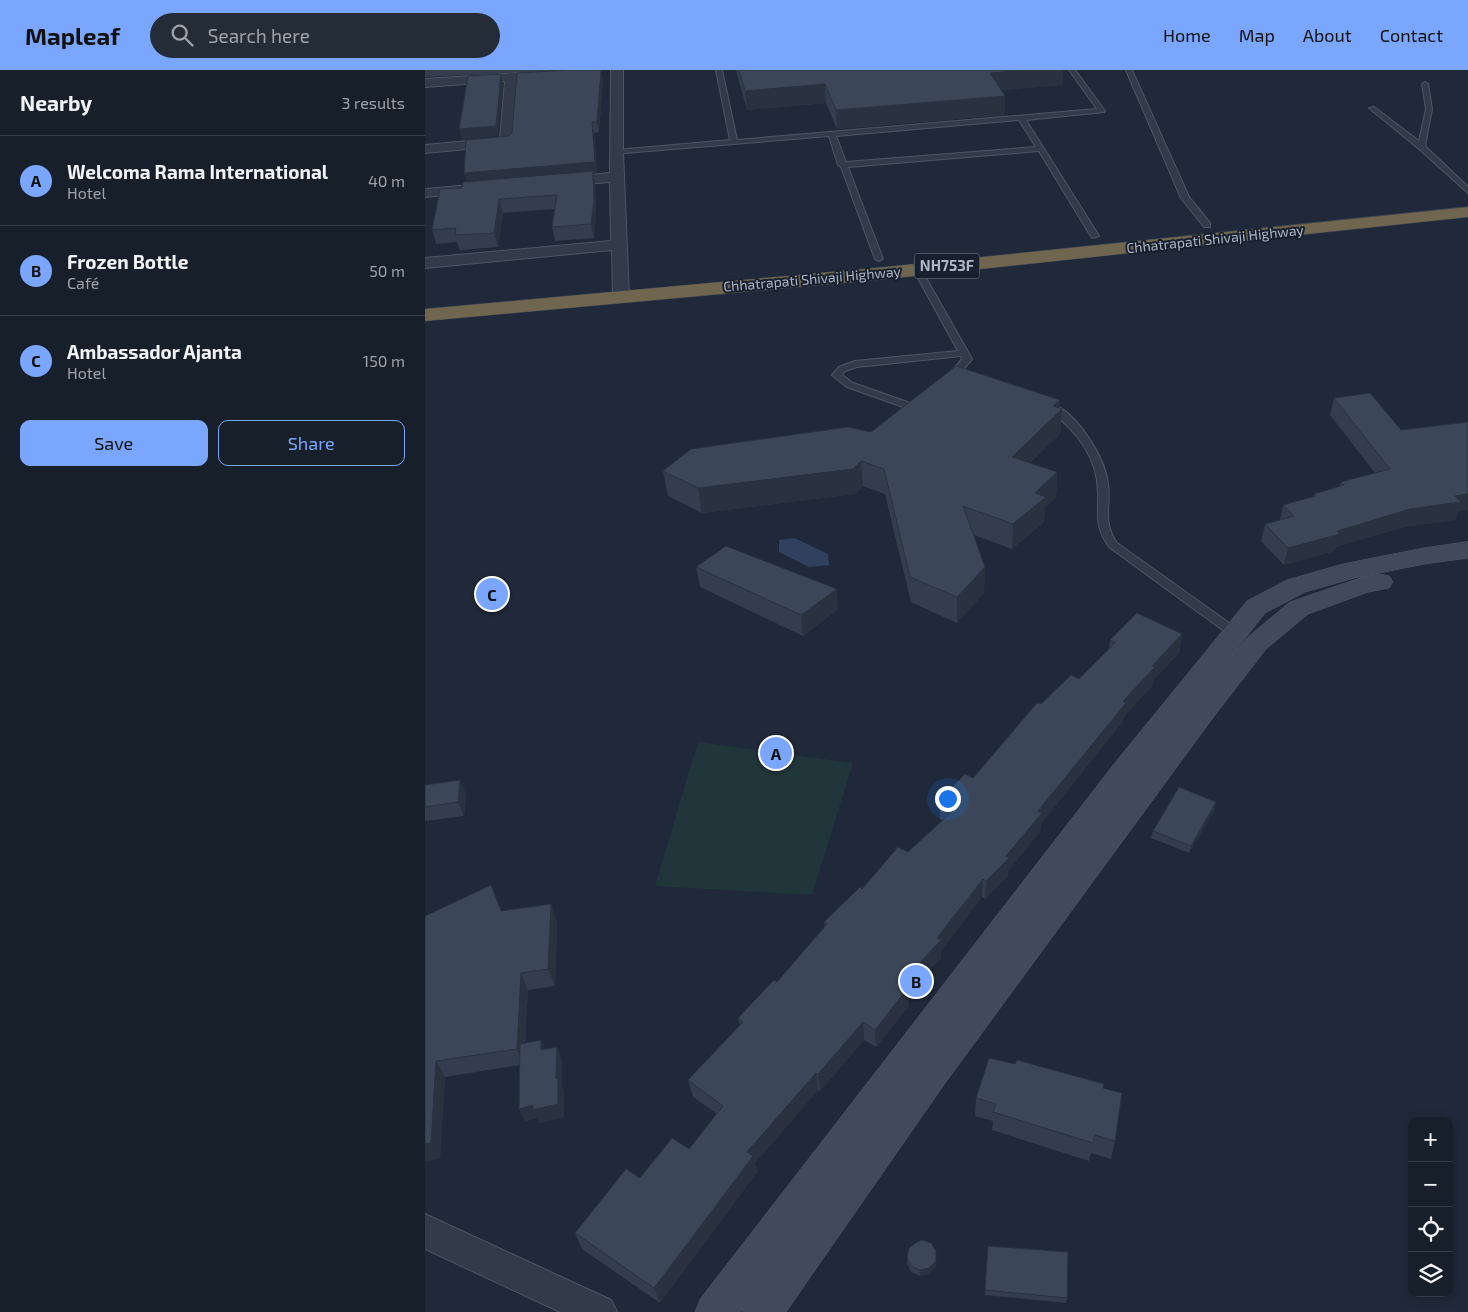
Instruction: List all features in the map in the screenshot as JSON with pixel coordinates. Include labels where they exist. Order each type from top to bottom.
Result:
[{"type":"highway","name":"Chhatrapati Shivaji Highway","points":[[425,315],[621,289],[879,259],[1468,200]]},
{"type":"highway","name":"Chhatrapati Shivaji Highway","points":[[425,300],[917,269],[1468,212]]},
{"type":"street","points":[[613,71],[621,289]]},
{"type":"street","points":[[425,83],[560,74]]},
{"type":"street","points":[[425,149],[507,142],[512,78]]},
{"type":"street","points":[[549,183],[617,177]]},
{"type":"street","points":[[425,193],[483,188]]},
{"type":"street","points":[[425,263],[619,245]]},
{"type":"street","points":[[720,1305],[1089,840],[1257,642],[1299,608],[1363,586],[1446,564],[1468,550]]},
{"type":"street","points":[[720,1305],[771,1309],[1089,840],[1235,633],[1256,607],[1297,586],[1352,570],[1446,564]]},
{"type":"street","points":[[425,1231],[599,1312]]},
{"type":"lane","points":[[719,70],[734,142]]},
{"type":"lane","points":[[616,152],[1102,111],[1072,70]]},
{"type":"lane","points":[[1129,70],[1185,198],[1207,225]]},
{"type":"lane","points":[[1421,146],[1429,109],[1425,84]]},
{"type":"lane","points":[[1372,108],[1421,146],[1468,190]]},
{"type":"lane","points":[[1022,118],[1095,236]]},
{"type":"lane","points":[[832,134],[842,165],[879,259]]},
{"type":"lane","points":[[842,165],[1041,149]]},
{"type":"lane","points":[[917,269],[967,360],[964,369],[942,390]]},
{"type":"lane","points":[[931,400],[917,409],[849,386],[837,375],[842,369],[855,364],[964,353]]},
{"type":"lane","points":[[1042,401],[1054,409],[1087,442],[1098,464],[1103,482],[1104,502],[1101,522],[1103,533],[1113,545],[1235,633]]},
{"type":"green space","points":[[698,742],[853,763],[812,895],[655,886]]},
{"type":"water","points":[[794,538],[828,554],[829,565],[809,567],[779,552],[779,540]]},
{"type":"building","points":[[601,70],[597,122],[592,122],[595,162],[464,173],[466,140],[509,136],[512,133],[517,73]]},
{"type":"building","points":[[739,70],[1026,70],[990,73],[1005,96],[836,110],[825,84],[745,91]]},
{"type":"building","points":[[501,74],[496,126],[459,129],[468,76]]},
{"type":"building","points":[[593,171],[594,201],[591,224],[552,227],[557,195],[499,199],[494,233],[455,235],[456,228],[432,230],[440,189],[462,188],[463,182]]},
{"type":"building","points":[[956,366],[1060,400],[1053,406],[1062,409],[1012,457],[1057,472],[1035,493],[1046,497],[1013,524],[963,506],[985,567],[957,597],[910,577],[884,469],[861,461],[853,469],[698,488],[663,471],[691,449],[848,427],[871,432]]},
{"type":"building","points":[[1370,393],[1401,430],[1468,422],[1468,494],[1455,496],[1461,502],[1410,509],[1337,531],[1340,534],[1288,548],[1265,524],[1294,516],[1283,505],[1316,496],[1314,494],[1344,485],[1341,482],[1390,469],[1334,398]]},
{"type":"building","points":[[726,546],[837,589],[801,615],[696,567]]},
{"type":"building","points":[[1137,613],[1182,634],[1152,666],[1155,667],[1123,701],[1126,703],[1038,811],[1042,813],[1006,856],[1009,858],[986,881],[983,879],[937,938],[941,940],[900,984],[908,988],[875,1030],[863,1022],[747,1152],[753,1156],[654,1288],[575,1233],[626,1169],[640,1178],[672,1138],[689,1149],[723,1106],[688,1080],[743,1022],[738,1018],[774,980],[777,982],[827,924],[824,922],[860,887],[862,889],[898,847],[908,852],[955,809],[940,800],[965,774],[973,778],[1037,703],[1041,704],[1071,675],[1079,679],[1115,643],[1110,640]]},
{"type":"building","points":[[460,780],[458,802],[425,807],[425,785]]},
{"type":"building","points":[[1179,787],[1216,802],[1191,846],[1153,831]]},
{"type":"building","points":[[491,885],[501,911],[551,904],[548,969],[521,973],[517,1049],[436,1061],[431,1143],[425,1144],[425,916]]},
{"type":"building","points":[[541,1040],[541,1050],[557,1047],[556,1079],[558,1078],[558,1104],[533,1110],[533,1105],[519,1109],[520,1044]]},
{"type":"building","points":[[989,1058],[1015,1064],[1017,1060],[1104,1084],[1103,1088],[1122,1093],[1115,1141],[1095,1135],[1093,1143],[993,1112],[996,1104],[976,1098]]},
{"type":"building","points":[[922,1240],[931,1243],[936,1251],[936,1261],[929,1268],[920,1270],[911,1266],[907,1257],[909,1248]]},
{"type":"building","points":[[988,1246],[1068,1252],[1067,1298],[985,1290]]},
{"type":"place","name":"Ambassador Ajanta","points":[[492,594]]},
{"type":"place","name":"Welcoma Rama International","points":[[776,753]]},
{"type":"place","name":"Frozen Bottle","points":[[916,981]]}]
